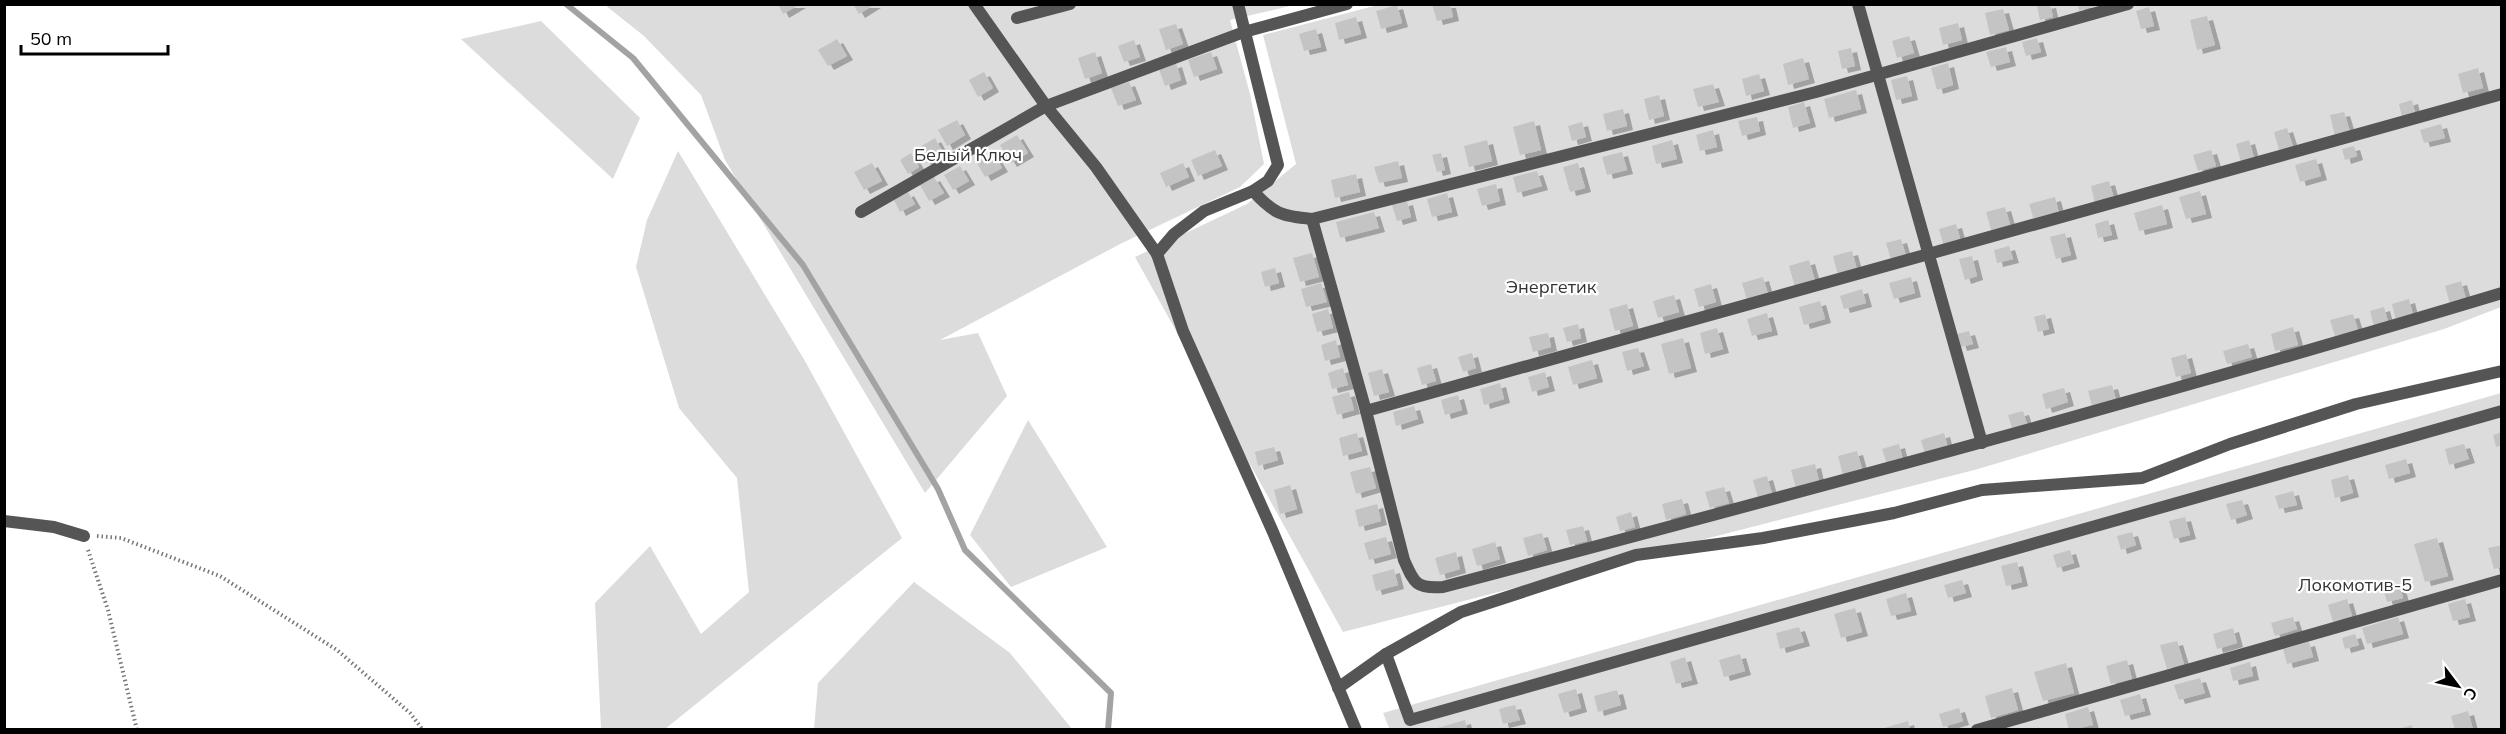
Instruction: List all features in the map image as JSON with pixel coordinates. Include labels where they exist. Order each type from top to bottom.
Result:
[{"type":"street","points":[[974,4],[1046,106],[1096,167],[1157,254],[1183,331],[1273,531],[1356,729]]},
{"type":"street","points":[[1017,18],[1070,4]]},
{"type":"street","points":[[1157,254],[1174,234],[1204,212],[1253,191],[1268,181],[1278,165],[1238,4]]},
{"type":"street","points":[[861,212],[1046,106],[1244,32],[1347,4]]},
{"type":"street","points":[[1858,4],[1982,443]]},
{"type":"street","points":[[1253,191],[1269,209],[1289,217],[1312,219],[1805,94],[2128,4]]},
{"type":"street","points":[[1366,411],[2502,94]]},
{"type":"street","points":[[1312,219],[1366,411],[1404,560],[1414,582],[1426,588],[1443,587],[1982,443],[2286,358],[2502,293]]},
{"type":"street","points":[[1338,688],[1386,654],[1461,612],[1636,555],[1763,538],[1894,513],[1982,490],[2049,487],[2142,478],[2230,444],[2356,404],[2502,371]]},
{"type":"street","points":[[1386,654],[1412,725],[1730,628],[2088,530],[2502,411]]},
{"type":"street","points":[[4,521],[54,527],[84,536]]},
{"type":"street","points":[[1977,729],[2502,580]]},
{"type":"path","points":[[137,729],[108,610],[84,536],[121,538],[220,576],[337,650],[410,713],[423,729]]},
{"type":"green space","name":"Белый Ключ","points":[[605,5],[1294,5],[1230,20],[1250,94],[1264,164],[1240,187],[1120,244],[940,340],[978,333],[1007,396],[925,493],[725,160],[701,95],[644,36]]},
{"type":"green space","name":"Энергетик","points":[[1378,5],[2501,5],[2501,307],[2444,329],[1978,469],[1343,632],[1135,257],[1247,204],[1296,164],[1263,35]]},
{"type":"green space","points":[[541,21],[640,118],[613,179],[461,39]]},
{"type":"green space","points":[[678,151],[805,361],[902,538],[665,729],[601,729],[595,603],[650,546],[701,634],[749,592],[737,478],[679,408],[636,267],[647,220]]},
{"type":"green space","name":"Локомотив-5","points":[[2501,393],[2501,729],[1390,730],[1383,713]]},
{"type":"green space","points":[[1028,420],[1107,547],[1011,587],[970,535]]},
{"type":"green space","points":[[914,582],[1010,653],[1072,729],[814,729],[818,683]]},
{"type":"building","points":[[778,4],[800,4],[783,14]]},
{"type":"building","points":[[853,4],[875,4],[859,14]]},
{"type":"building","points":[[1432,4],[1450,4],[1453,17],[1437,21]]},
{"type":"building","points":[[2050,4],[2053,17],[2040,20],[2037,6]]},
{"type":"building","points":[[2078,4],[2098,4],[2098,5],[2079,11]]},
{"type":"building","points":[[1397,5],[1402,23],[1381,29],[1376,11]]},
{"type":"building","points":[[2149,7],[2154,26],[2141,29],[2136,11]]},
{"type":"building","points":[[2003,9],[2009,30],[1990,35],[1985,13]]},
{"type":"building","points":[[2207,16],[2215,45],[2197,50],[2190,20]]},
{"type":"building","points":[[1356,17],[1361,34],[1339,40],[1335,23]]},
{"type":"building","points":[[1958,23],[1962,40],[1943,45],[1939,28]]},
{"type":"building","points":[[1176,24],[1183,44],[1166,50],[1159,29]]},
{"type":"building","points":[[1316,29],[1321,47],[1304,51],[1299,34]]},
{"type":"building","points":[[1909,36],[1914,53],[1897,58],[1892,41]]},
{"type":"building","points":[[2037,38],[2041,52],[2026,56],[2022,42]]},
{"type":"building","points":[[837,39],[847,56],[828,66],[818,50]]},
{"type":"building","points":[[1134,40],[1140,57],[1124,62],[1118,46]]},
{"type":"building","points":[[2006,47],[2010,62],[1991,67],[1986,52]]},
{"type":"building","points":[[1851,48],[1855,66],[1842,69],[1838,51]]},
{"type":"building","points":[[1095,52],[1102,73],[1085,79],[1078,58]]},
{"type":"building","points":[[1211,52],[1217,69],[1194,77],[1188,60]]},
{"type":"building","points":[[1803,58],[1809,79],[1788,85],[1783,64]]},
{"type":"building","points":[[1176,63],[1181,80],[1165,86],[1159,69]]},
{"type":"building","points":[[1948,63],[1953,85],[1937,90],[1931,68]]},
{"type":"building","points":[[2478,68],[2483,88],[2463,93],[2458,74]]},
{"type":"building","points":[[984,72],[993,88],[978,97],[969,80]]},
{"type":"building","points":[[1759,74],[1764,91],[1746,96],[1742,79]]},
{"type":"building","points":[[1907,76],[1912,96],[1896,100],[1891,80]]},
{"type":"building","points":[[1129,82],[1136,100],[1118,106],[1111,88]]},
{"type":"building","points":[[1713,84],[1719,102],[1698,107],[1693,89]]},
{"type":"building","points":[[1856,90],[1861,109],[1829,118],[1824,99]]},
{"type":"building","points":[[1659,95],[1664,116],[1649,120],[1644,99]]},
{"type":"building","points":[[2412,100],[2415,113],[2402,117],[2399,104]]},
{"type":"building","points":[[1804,102],[1810,123],[1793,128],[1788,107]]},
{"type":"building","points":[[1623,109],[1627,126],[1607,131],[1603,114]]},
{"type":"building","points":[[2344,112],[2350,132],[2335,136],[2330,115]]},
{"type":"building","points":[[1757,117],[1760,131],[1742,136],[1738,121]]},
{"type":"building","points":[[957,120],[965,135],[947,146],[938,130]]},
{"type":"building","points":[[1534,121],[1541,150],[1520,155],[1513,127]]},
{"type":"building","points":[[1582,122],[1586,137],[1572,141],[1568,126]]},
{"type":"building","points":[[2441,124],[2445,138],[2424,143],[2420,130]]},
{"type":"building","points":[[2287,128],[2293,147],[2279,150],[2274,132]]},
{"type":"building","points":[[1713,130],[1717,147],[1700,151],[1696,135]]},
{"type":"building","points":[[1017,135],[1028,153],[1011,163],[1000,145]]},
{"type":"building","points":[[935,138],[944,154],[926,163],[918,148]]},
{"type":"building","points":[[1487,140],[1492,161],[1469,167],[1464,146]]},
{"type":"building","points":[[1672,140],[1677,159],[1656,164],[1652,146]]},
{"type":"building","points":[[2249,140],[2254,158],[2241,162],[2236,144]]},
{"type":"building","points":[[2354,146],[2357,156],[2345,160],[2342,149]]},
{"type":"building","points":[[1215,150],[1222,166],[1198,176],[1191,160]]},
{"type":"building","points":[[2211,150],[2216,166],[2198,171],[2193,155]]},
{"type":"building","points":[[1622,152],[1627,170],[1607,175],[1602,157]]},
{"type":"building","points":[[911,153],[919,167],[908,174],[900,160]]},
{"type":"building","points":[[993,153],[1002,168],[985,177],[977,163]]},
{"type":"building","points":[[1441,153],[1445,170],[1437,172],[1432,155]]},
{"type":"building","points":[[2316,159],[2321,176],[2300,182],[2295,165]]},
{"type":"building","points":[[1398,161],[1402,178],[1379,183],[1374,167]]},
{"type":"building","points":[[872,163],[882,181],[864,190],[854,172]]},
{"type":"building","points":[[1183,163],[1189,177],[1166,187],[1160,173]]},
{"type":"building","points":[[1578,163],[1585,188],[1570,192],[1563,167]]},
{"type":"building","points":[[960,166],[969,181],[953,190],[944,175]]},
{"type":"building","points":[[1537,171],[1542,186],[1517,193],[1513,177]]},
{"type":"building","points":[[1356,174],[1360,192],[1335,198],[1331,180]]},
{"type":"building","points":[[934,177],[944,193],[929,201],[920,185]]},
{"type":"building","points":[[2109,181],[2114,199],[2095,204],[2091,186]]},
{"type":"building","points":[[1496,184],[1500,201],[1482,206],[1477,189]]},
{"type":"building","points":[[2200,191],[2206,214],[2186,219],[2179,197]]},
{"type":"building","points":[[908,192],[915,204],[900,212],[894,200]]},
{"type":"building","points":[[1447,193],[1452,212],[1432,217],[1427,199]]},
{"type":"building","points":[[2055,197],[2059,213],[2034,220],[2029,204]]},
{"type":"building","points":[[1407,201],[1411,217],[1397,221],[1392,205]]},
{"type":"building","points":[[2162,205],[2167,224],[2139,231],[2134,213]]},
{"type":"building","points":[[2005,207],[2011,228],[1992,233],[1986,212]]},
{"type":"building","points":[[1374,212],[1379,228],[1340,238],[1336,222]]},
{"type":"building","points":[[2108,220],[2112,235],[2098,238],[2095,224]]},
{"type":"building","points":[[1956,224],[1961,242],[1944,247],[1939,229]]},
{"type":"building","points":[[2065,233],[2071,255],[2056,259],[2050,237]]},
{"type":"building","points":[[1901,239],[1906,256],[1891,260],[1886,243]]},
{"type":"building","points":[[2009,246],[2013,259],[1997,263],[1994,250]]},
{"type":"building","points":[[1852,251],[1857,270],[1838,275],[1833,256]]},
{"type":"building","points":[[1312,253],[1319,277],[1300,282],[1293,258]]},
{"type":"building","points":[[1972,256],[1977,276],[1965,280],[1959,259]]},
{"type":"building","points":[[1809,260],[1815,281],[1795,287],[1789,266]]},
{"type":"building","points":[[1275,268],[1279,283],[1265,287],[1261,272]]},
{"type":"building","points":[[1763,277],[1768,294],[1747,300],[1742,283]]},
{"type":"building","points":[[1911,277],[1915,293],[1894,299],[1889,283]]},
{"type":"building","points":[[2461,281],[2466,299],[2450,304],[2445,286]]},
{"type":"building","points":[[1321,283],[1327,302],[1306,307],[1301,289]]},
{"type":"building","points":[[1711,284],[1716,302],[1699,307],[1694,289]]},
{"type":"building","points":[[1862,289],[1866,303],[1844,309],[1840,296]]},
{"type":"building","points":[[1674,295],[1679,312],[1658,318],[1653,301]]},
{"type":"building","points":[[2409,299],[2413,315],[2396,320],[2392,304]]},
{"type":"building","points":[[1820,301],[1825,319],[1804,325],[1799,307]]},
{"type":"building","points":[[1627,304],[1633,326],[1615,331],[1609,309]]},
{"type":"building","points":[[2384,307],[2388,322],[2374,326],[2370,311]]},
{"type":"building","points":[[1328,309],[1333,328],[1317,332],[1312,314]]},
{"type":"building","points":[[1767,313],[1772,331],[1752,336],[1747,319]]},
{"type":"building","points":[[2045,314],[2049,329],[2038,332],[2034,317]]},
{"type":"building","points":[[2353,314],[2358,330],[2335,336],[2330,320]]},
{"type":"building","points":[[1578,324],[1581,338],[1567,342],[1563,328]]},
{"type":"building","points":[[2293,327],[2298,345],[2275,351],[2271,334]]},
{"type":"building","points":[[1717,328],[1723,349],[1705,354],[1700,333]]},
{"type":"building","points":[[1969,331],[1973,344],[1961,347],[1957,334]]},
{"type":"building","points":[[1548,333],[1551,347],[1533,352],[1529,337]]},
{"type":"building","points":[[1683,338],[1691,368],[1669,374],[1661,344]]},
{"type":"building","points":[[1336,340],[1340,357],[1325,361],[1321,345]]},
{"type":"building","points":[[2248,344],[2252,357],[2227,364],[2223,351]]},
{"type":"building","points":[[1638,348],[1644,366],[1627,371],[1622,352]]},
{"type":"building","points":[[1472,353],[1476,368],[1463,372],[1458,357]]},
{"type":"building","points":[[2186,354],[2191,373],[2176,377],[2171,358]]},
{"type":"building","points":[[1592,360],[1597,378],[1573,385],[1568,367]]},
{"type":"building","points":[[1431,364],[1436,381],[1422,385],[1417,368]]},
{"type":"building","points":[[1343,368],[1348,385],[1332,389],[1328,373]]},
{"type":"building","points":[[1382,369],[1389,392],[1374,396],[1368,373]]},
{"type":"building","points":[[1545,372],[1549,387],[1532,392],[1528,377]]},
{"type":"building","points":[[1500,383],[1504,399],[1484,405],[1480,389]]},
{"type":"building","points":[[2112,385],[2116,400],[2092,406],[2088,391]]},
{"type":"building","points":[[2064,388],[2068,402],[2046,409],[2042,394]]},
{"type":"building","points":[[1349,392],[1354,410],[1337,415],[1332,397]]},
{"type":"building","points":[[1458,395],[1462,410],[1445,415],[1441,400]]},
{"type":"building","points":[[1414,406],[1418,419],[1396,426],[1393,412]]},
{"type":"building","points":[[2023,411],[2027,424],[2012,428],[2008,415]]},
{"type":"building","points":[[2502,432],[2502,445],[2496,447],[2493,435]]},
{"type":"building","points":[[1357,433],[1362,451],[1343,456],[1339,438]]},
{"type":"building","points":[[1944,433],[1948,448],[1925,454],[1921,440]]},
{"type":"building","points":[[1899,444],[1903,460],[1887,464],[1882,449]]},
{"type":"building","points":[[2464,444],[2469,459],[2449,465],[2445,449]]},
{"type":"building","points":[[1274,447],[1278,460],[1258,466],[1255,452]]},
{"type":"building","points":[[1857,451],[1862,469],[1843,475],[1838,456]]},
{"type":"building","points":[[2406,459],[2410,473],[2389,479],[2385,465]]},
{"type":"building","points":[[1815,464],[1819,481],[1796,488],[1791,470]]},
{"type":"building","points":[[1370,467],[1376,488],[1356,494],[1350,472]]},
{"type":"building","points":[[2348,475],[2353,493],[2335,498],[2331,480]]},
{"type":"building","points":[[1767,476],[1772,494],[1758,498],[1753,480]]},
{"type":"building","points":[[1290,485],[1297,509],[1280,514],[1274,490]]},
{"type":"building","points":[[1724,487],[1729,503],[1710,508],[1705,492]]},
{"type":"building","points":[[2293,491],[2297,505],[2279,509],[2275,496]]},
{"type":"building","points":[[1682,499],[1686,514],[1666,520],[1662,504]]},
{"type":"building","points":[[2242,500],[2247,515],[2231,520],[2226,504]]},
{"type":"building","points":[[1377,504],[1381,521],[1359,527],[1355,510]]},
{"type":"building","points":[[1631,512],[1635,527],[1620,531],[1616,517]]},
{"type":"building","points":[[2185,517],[2190,535],[2174,539],[2169,521]]},
{"type":"building","points":[[1583,526],[1587,541],[1570,545],[1566,530]]},
{"type":"building","points":[[2132,532],[2136,545],[2121,550],[2117,536]]},
{"type":"building","points":[[1542,533],[1547,550],[1528,556],[1523,538]]},
{"type":"building","points":[[1386,537],[1391,554],[1369,560],[1364,543]]},
{"type":"building","points":[[2437,538],[2448,576],[2425,582],[2414,544]]},
{"type":"building","points":[[1495,542],[1500,559],[1477,566],[1472,549]]},
{"type":"building","points":[[2502,545],[2502,567],[2494,569],[2488,548]]},
{"type":"building","points":[[2070,550],[2074,563],[2057,568],[2053,555]]},
{"type":"building","points":[[1456,552],[1460,569],[1440,575],[1435,558]]},
{"type":"building","points":[[2017,562],[2022,582],[2006,586],[2001,566]]},
{"type":"building","points":[[1394,569],[1398,585],[1376,591],[1372,575]]},
{"type":"building","points":[[1962,580],[1966,593],[1948,598],[1944,585]]},
{"type":"building","points":[[2399,583],[2403,598],[2387,602],[2383,587]]},
{"type":"building","points":[[1906,593],[1911,611],[1891,616],[1886,599]]},
{"type":"building","points":[[2347,599],[2352,616],[2333,622],[2328,605]]},
{"type":"building","points":[[2465,599],[2470,617],[2453,621],[2448,604]]},
{"type":"building","points":[[1855,608],[1862,632],[1841,638],[1834,614]]},
{"type":"building","points":[[2293,617],[2297,629],[2275,636],[2271,623]]},
{"type":"building","points":[[2398,617],[2403,634],[2367,644],[2362,628]]},
{"type":"building","points":[[1799,627],[1804,642],[1780,649],[1776,633]]},
{"type":"building","points":[[2233,628],[2237,643],[2217,649],[2213,634]]},
{"type":"building","points":[[2355,634],[2359,645],[2345,649],[2342,638]]},
{"type":"building","points":[[2177,641],[2184,664],[2167,669],[2160,645]]},
{"type":"building","points":[[2309,642],[2313,657],[2287,664],[2283,649]]},
{"type":"building","points":[[1740,654],[1745,671],[1724,677],[1719,660]]},
{"type":"building","points":[[1685,657],[1692,680],[1676,684],[1670,662]]},
{"type":"building","points":[[2127,660],[2132,679],[2111,684],[2106,666]]},
{"type":"building","points":[[2250,662],[2253,676],[2233,681],[2230,668]]},
{"type":"building","points":[[2066,663],[2074,693],[2043,701],[2034,672]]},
{"type":"building","points":[[2200,678],[2205,693],[2179,700],[2174,685]]},
{"type":"building","points":[[2012,688],[2018,710],[1991,718],[1985,696]]},
{"type":"building","points":[[1576,689],[1581,708],[1564,713],[1558,694]]},
{"type":"building","points":[[1617,690],[1621,705],[1598,712],[1594,696]]},
{"type":"building","points":[[2140,694],[2145,711],[2125,716],[2120,700]]},
{"type":"building","points":[[1515,705],[1520,720],[1503,724],[1499,709]]},
{"type":"building","points":[[2088,707],[2093,725],[2069,730],[2065,714]]},
{"type":"building","points":[[1959,708],[1963,721],[1943,727],[1939,714]]},
{"type":"building","points":[[2468,711],[2473,730],[2455,730],[2451,716]]},
{"type":"building","points":[[1465,720],[1467,730],[1434,730],[1434,729]]},
{"type":"building","points":[[1908,721],[1910,730],[1881,730],[1881,729]]},
{"type":"building","points":[[2412,725],[2413,730],[2398,730],[2398,729]]},
{"type":"waterway","points":[[566,4],[633,58],[803,265],[938,489],[965,550],[1111,693],[1108,730]]}]
